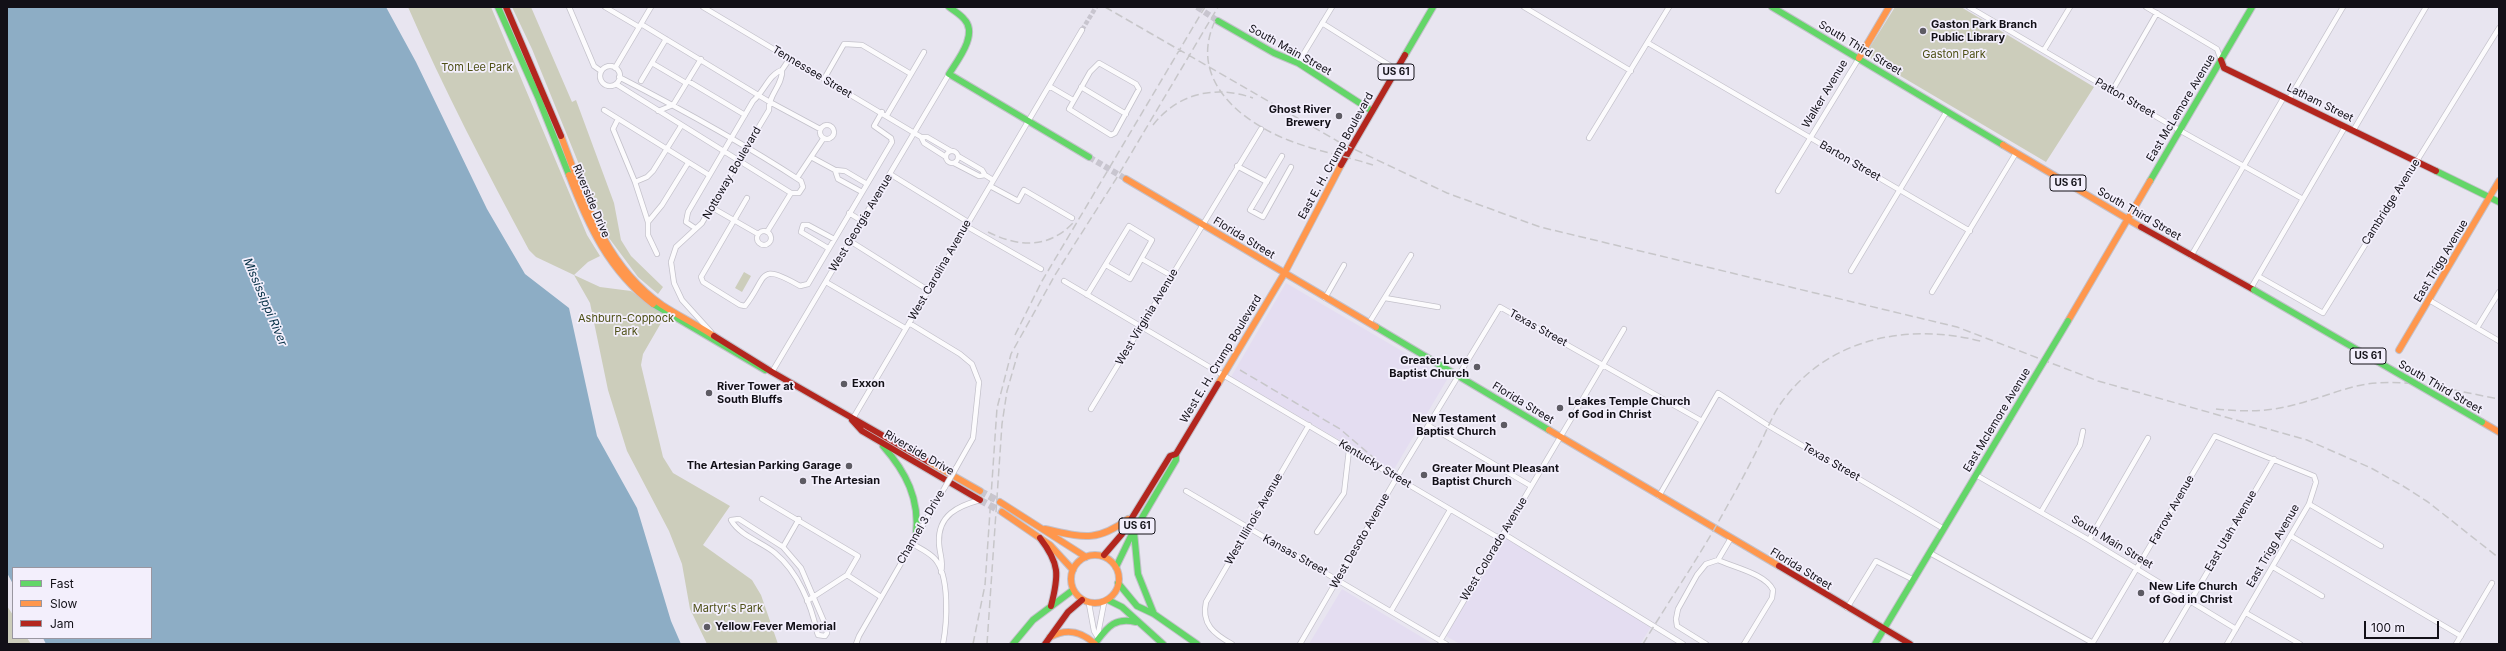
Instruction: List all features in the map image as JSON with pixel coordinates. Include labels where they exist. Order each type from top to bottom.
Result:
[{"type":"main road","name":"Riverside Drive","points":[[498,7],[538,97],[587,222],[612,265],[638,294],[659,309],[758,367],[772,372]]},
{"type":"main road","name":"Riverside Drive","points":[[506,7],[545,94],[593,220],[604,241],[622,268],[648,294],[759,362],[772,372],[852,420],[866,424],[980,491]]},
{"type":"main road","points":[[950,7],[966,19],[968,37],[949,74],[1089,156]]},
{"type":"main road","name":"East E. H. Crump Boulevard","points":[[1284,274],[1334,176],[1433,7]]},
{"type":"main road","name":"South Third Street","points":[[1772,7],[2126,219],[2252,289],[2499,432]]},
{"type":"main road","name":"Walker Avenue","points":[[1859,58],[1889,7]]},
{"type":"main road","name":"East McLemore Avenue","points":[[2126,219],[2252,7]]},
{"type":"main road","name":"South Main Street","points":[[1218,21],[1274,53],[1298,63],[1372,111]]},
{"type":"main road","name":"Latham Street","points":[[2221,60],[2224,68],[2499,202]]},
{"type":"main road","name":"Florida Street","points":[[1126,179],[1884,630],[1910,644]]},
{"type":"main road","name":"East Trigg Avenue","points":[[2399,350],[2499,181]]},
{"type":"main road","name":"East Mclemore Avenue","points":[[1875,644],[2068,321],[2126,219]]},
{"type":"main road","name":"West E. H. Crump Boulevard","points":[[1116,567],[1134,532],[1176,460],[1176,454],[1284,274]]},
{"type":"main road","name":"Riverside Drive","points":[[852,420],[862,431],[980,500]]},
{"type":"main road","points":[[875,439],[902,470],[912,490],[919,515],[916,535]]},
{"type":"main road","name":"West E. H. Crump Boulevard","points":[[1104,555],[1122,534],[1170,456],[1176,454]]},
{"type":"main road","points":[[1000,502],[1086,557],[1104,555],[1116,567],[1118,583],[1117,589],[1106,601]]},
{"type":"main road","points":[[1002,512],[1040,538],[1068,561],[1074,570],[1073,590],[1082,600],[1089,604],[1106,601],[1122,607],[1163,644]]},
{"type":"main road","points":[[1042,528],[1088,538],[1105,536],[1134,514]]},
{"type":"main road","points":[[1134,532],[1136,571],[1145,598],[1154,614]]},
{"type":"main road","points":[[1040,538],[1049,548],[1058,571],[1059,581],[1051,606]]},
{"type":"main road","points":[[1074,570],[1086,557]]},
{"type":"main road","points":[[1118,583],[1130,600],[1154,614],[1197,644]]},
{"type":"main road","points":[[1014,644],[1022,630],[1039,613],[1073,590]]},
{"type":"main road","points":[[1046,642],[1068,612],[1082,600]]},
{"type":"main road","points":[[1046,642],[1058,633],[1073,630],[1096,641],[1114,622],[1124,618],[1140,624]]},
{"type":"street","points":[[569,7],[594,66],[601,71]]},
{"type":"street","points":[[605,7],[666,39],[768,101],[820,129]]},
{"type":"street","points":[[615,68],[651,7]]},
{"type":"street","name":"Tennessee Street","points":[[703,7],[885,114],[914,133],[921,137],[927,137],[951,151]]},
{"type":"street","points":[[1298,63],[1332,7]]},
{"type":"street","points":[[1524,7],[1632,70]]},
{"type":"street","points":[[1590,138],[1632,70],[1668,7]]},
{"type":"street","name":"Patton Street","points":[[1969,7],[2179,130],[2303,199]]},
{"type":"street","points":[[2044,50],[2070,7]]},
{"type":"street","name":"Latham Street","points":[[2146,7],[2217,49],[2221,60]]},
{"type":"street","points":[[2191,256],[2244,166],[2344,7]]},
{"type":"street","points":[[2353,131],[2426,7]]},
{"type":"street","points":[[2112,91],[2157,13]]},
{"type":"street","points":[[1322,23],[1397,70]]},
{"type":"street","name":"Cambridge Avenue","points":[[2258,276],[2323,313],[2499,28]]},
{"type":"street","name":"West Carolina Avenue","points":[[852,420],[1082,30]]},
{"type":"street","points":[[641,81],[666,39]]},
{"type":"street","name":"Barton Street","points":[[1648,43],[1970,231]]},
{"type":"street","points":[[824,79],[844,44],[862,45],[911,74]]},
{"type":"street","points":[[747,198],[701,277],[703,282],[740,305],[747,303],[761,278],[766,274],[775,273],[800,286],[806,286],[892,142],[890,138],[874,126],[885,114],[924,52]]},
{"type":"street","name":"Nottoway Boulevard","points":[[782,70],[776,72],[760,95],[753,101],[685,218],[689,225],[695,228],[702,223],[712,207],[769,110],[768,101],[782,76],[782,70],[790,58]]},
{"type":"street","name":"Walker Avenue","points":[[1778,191],[1859,58]]},
{"type":"street","points":[[658,111],[673,105],[701,59]]},
{"type":"street","points":[[652,63],[745,115]]},
{"type":"street","points":[[1099,63],[1136,84],[1139,90],[1115,133],[1111,135],[1070,111],[1073,100],[1081,87],[1095,65],[1099,63]]},
{"type":"street","points":[[616,84],[680,126],[791,193],[799,193],[803,187],[801,181],[797,178],[732,138],[619,77],[615,68],[609,66],[601,71],[600,77],[602,83],[610,86],[616,84],[619,77]]},
{"type":"street","name":"West Georgia Avenue","points":[[772,372],[949,74]]},
{"type":"street","points":[[1049,86],[1073,100]]},
{"type":"street","points":[[1081,87],[1126,114]]},
{"type":"street","points":[[604,110],[709,176]]},
{"type":"street","points":[[1851,271],[1947,111]]},
{"type":"street","points":[[618,119],[614,129],[635,182],[648,222],[648,235],[657,254]]},
{"type":"street","points":[[820,129],[829,125],[834,130],[830,139],[823,139]]},
{"type":"street","points":[[635,182],[646,177],[653,171],[680,126]]},
{"type":"street","points":[[2252,289],[2258,276],[2345,127]]},
{"type":"street","points":[[820,129],[820,135],[823,139]]},
{"type":"street","name":"West Virginia Avenue","points":[[1091,409],[1261,129]]},
{"type":"street","name":"Tennessee Street","points":[[921,137],[924,143],[946,157]]},
{"type":"street","points":[[797,178],[823,139]]},
{"type":"street","points":[[985,175],[979,176],[954,163],[948,162],[946,157],[951,151],[956,153],[958,156],[982,170],[985,175],[993,180]]},
{"type":"street","points":[[1932,292],[1970,231],[2016,152]]},
{"type":"street","points":[[954,163],[958,156]]},
{"type":"street","points":[[1282,156],[1250,210],[1263,217],[1291,168]]},
{"type":"street","points":[[811,157],[835,170],[845,171],[866,184]]},
{"type":"street","points":[[648,222],[662,205],[688,163]]},
{"type":"street","points":[[1238,166],[1266,182]]},
{"type":"street","points":[[835,170],[838,179],[862,191]]},
{"type":"street","points":[[890,174],[967,224],[1041,269]]},
{"type":"street","points":[[990,186],[1018,201],[1024,190],[1072,218]]},
{"type":"street","points":[[758,234],[758,243],[765,245],[770,240],[768,232],[791,193]]},
{"type":"street","points":[[712,207],[758,234]]},
{"type":"street","points":[[849,213],[862,221]]},
{"type":"street","points":[[828,248],[801,232],[803,225],[808,225],[834,239]]},
{"type":"street","points":[[1088,295],[1129,226],[1152,241],[1130,279],[1106,266]]},
{"type":"street","points":[[695,228],[676,247],[671,262],[671,270],[682,300],[703,321],[712,333]]},
{"type":"street","points":[[758,234],[762,231],[768,232]]},
{"type":"street","points":[[850,241],[923,287],[931,287]]},
{"type":"street","points":[[1369,323],[1411,255]]},
{"type":"street","points":[[1142,259],[1172,276]]},
{"type":"street","points":[[1325,298],[1344,265]]},
{"type":"street","name":"Kentucky Street","points":[[1064,281],[1142,325],[1450,510],[1497,537],[1504,534],[1684,644]]},
{"type":"street","points":[[826,282],[905,328]]},
{"type":"street","points":[[2477,328],[2499,292]]},
{"type":"street","points":[[1385,298],[1438,307]]},
{"type":"street","points":[[2429,300],[2499,341]]},
{"type":"street","name":"Texas Street","points":[[1500,307],[1604,364],[1702,421],[1718,393],[1769,426],[1944,529]]},
{"type":"street","name":"West Desoto Avenue","points":[[1300,644],[1397,477],[1430,426],[1458,376],[1500,307]]},
{"type":"street","name":"Channel 3 Drive","points":[[856,644],[911,543],[973,438],[979,382],[972,364],[909,324]]},
{"type":"street","name":"West Colorado Avenue","points":[[1440,641],[1624,329]]},
{"type":"street","points":[[1659,496],[1702,421]]},
{"type":"street","name":"West Illinois Avenue","points":[[1232,644],[1210,629],[1204,615],[1208,597],[1309,425]]},
{"type":"street","points":[[1430,426],[1531,486]]},
{"type":"street","points":[[2041,512],[2080,445],[2083,431]]},
{"type":"street","name":"Farrow Avenue","points":[[2092,643],[2138,569],[2215,436],[2274,459]]},
{"type":"street","points":[[2088,540],[2148,438]]},
{"type":"street","points":[[1317,532],[1344,494],[1349,450]]},
{"type":"street","name":"East Trigg Avenue","points":[[2227,644],[2309,504],[2316,482],[2314,476],[2274,459]]},
{"type":"street","name":"East Utah Avenue","points":[[2165,644],[2274,459]]},
{"type":"street","name":"South Main Street","points":[[1976,475],[2138,569],[2236,629]]},
{"type":"street","name":"Kansas Street","points":[[1186,492],[1391,610],[1446,644]]},
{"type":"street","points":[[762,499],[799,519],[832,543],[846,548],[858,556],[847,575],[807,601]]},
{"type":"street","points":[[941,574],[943,564],[939,542],[944,519],[954,510],[980,500]]},
{"type":"street","points":[[2309,504],[2381,546]]},
{"type":"street","points":[[1391,610],[1450,510]]},
{"type":"street","points":[[739,519],[783,547],[801,568],[815,596],[826,628],[825,636],[818,635],[807,601],[796,578],[784,562],[775,553],[738,529],[731,520],[739,519]]},
{"type":"street","points":[[783,547],[799,519]]},
{"type":"street","points":[[2291,536],[2461,636]]},
{"type":"street","points":[[1706,644],[1677,626],[1676,614],[1701,568],[1718,560],[1731,538]]},
{"type":"street","points":[[911,543],[936,560],[941,574],[946,618],[942,644]]},
{"type":"street","points":[[1930,553],[2092,643]]},
{"type":"street","points":[[1718,560],[1737,569],[1748,571],[1769,583],[1773,590],[1772,598],[1744,644]]},
{"type":"street","points":[[1847,608],[1872,563],[1877,560],[1914,580]]},
{"type":"street","points":[[2273,567],[2322,596]]},
{"type":"street","points":[[847,575],[881,597]]},
{"type":"street","points":[[2456,644],[2492,583]]},
{"type":"street","points":[[1096,641],[1100,631],[1106,601]]},
{"type":"street","points":[[1089,604],[1096,641]]},
{"type":"street","points":[[2246,613],[2300,644]]},
{"type":"shaded area","points":[[1286,283],[1448,378],[1393,471],[1231,377]]},
{"type":"shaded area","points":[[1505,536],[1651,627],[1640,644],[1460,644],[1446,636]]},
{"type":"shaded area","points":[[1342,589],[1433,644],[1309,644]]},
{"type":"green space","name":"Tom Lee Park","points":[[408,7],[491,7],[587,235],[600,256],[588,262],[574,275],[536,257],[529,250],[466,130]]},
{"type":"green space","points":[[512,7],[531,7],[572,102],[576,100],[614,203],[621,240],[631,256],[663,287],[658,294],[638,277],[609,238],[532,49]]},
{"type":"green space","name":"Gaston Park","points":[[1895,7],[1961,7],[2094,87],[2046,162],[1865,55]]},
{"type":"green space","points":[[744,272],[751,276],[742,292],[735,288]]},
{"type":"green space","name":"Ashburn-Coppock Park","points":[[574,275],[600,287],[631,291],[665,316],[643,354],[641,365],[663,457],[673,473],[730,506],[703,545],[752,580],[761,595],[778,644],[707,644],[690,609],[682,564],[669,531],[627,451],[608,390],[590,303]]},
{"type":"green space","points":[[7,606],[12,614],[12,639],[28,639],[31,644],[7,644]]},
{"type":"water","name":"Mississippi River","points":[[7,7],[386,7],[416,62],[487,209],[525,274],[569,308],[597,436],[637,508],[671,621],[681,644],[46,644],[44,639],[152,639],[152,567],[12,567],[12,582],[7,573]]},
{"type":"tunnel","points":[[1082,30],[1096,7]]},
{"type":"tunnel","points":[[1197,7],[1218,21]]},
{"type":"tunnel","points":[[1089,157],[1126,179]]},
{"type":"tunnel","points":[[980,491],[1000,502]]},
{"type":"tunnel","points":[[980,500],[1002,512]]},
{"type":"railway","points":[[1105,7],[1339,142],[1447,193],[1540,227],[1957,327],[2098,381],[2307,440],[2371,468],[2403,486],[2428,502],[2499,558]]},
{"type":"railway","points":[[1015,335],[1042,281],[1205,7]]},
{"type":"railway","points":[[973,644],[985,585],[997,408],[1011,354],[1055,275],[1116,179],[1218,7]]},
{"type":"railway","points":[[1215,21],[1208,42],[1208,61],[1214,79],[1223,95],[1237,109],[1253,122],[1288,140],[1373,165]]},
{"type":"railway","points":[[1153,125],[1174,105],[1198,95],[1211,92],[1225,92],[1253,98]]},
{"type":"railway","points":[[988,232],[1010,241],[1032,243],[1053,237],[1073,223]]},
{"type":"railway","points":[[1643,644],[1695,561],[1734,494],[1778,408],[1800,381],[1822,363],[1846,349],[1872,340],[1900,335],[1928,334],[1956,336],[1984,342]]},
{"type":"railway","points":[[987,644],[1002,424],[1007,391],[1018,353]]},
{"type":"railway","points":[[1240,370],[1340,429],[1374,458]]},
{"type":"railway","points":[[2216,409],[2237,411],[2277,409],[2358,386],[2384,383],[2433,386],[2499,399]]},
{"type":"traffic: fast","points":[[498,7],[538,97],[569,175]]},
{"type":"traffic: fast","points":[[949,7],[964,19],[968,25],[969,32],[965,47],[949,74],[1089,157]]},
{"type":"traffic: fast","points":[[1405,55],[1433,7]]},
{"type":"traffic: fast","points":[[1772,7],[2003,145]]},
{"type":"traffic: fast","points":[[2150,181],[2252,7]]},
{"type":"traffic: fast","points":[[1218,21],[1274,53],[1298,63],[1372,111]]},
{"type":"traffic: fast","points":[[2436,171],[2499,202]]},
{"type":"traffic: fast","points":[[2254,290],[2482,422]]},
{"type":"traffic: fast","points":[[653,304],[765,370]]},
{"type":"traffic: fast","points":[[2010,418],[2068,321]]},
{"type":"traffic: fast","points":[[1376,327],[1549,430]]},
{"type":"traffic: fast","points":[[1875,644],[2010,418]]},
{"type":"traffic: fast","points":[[883,446],[905,476],[910,487],[916,510],[916,535]]},
{"type":"traffic: fast","points":[[1116,567],[1130,538],[1176,460],[1176,454]]},
{"type":"traffic: fast","points":[[1134,532],[1138,574],[1154,614]]},
{"type":"traffic: fast","points":[[1118,583],[1137,606],[1154,614],[1197,644]]},
{"type":"traffic: fast","points":[[1013,644],[1033,620],[1073,590]]},
{"type":"traffic: fast","points":[[1108,600],[1122,607],[1163,644]]},
{"type":"traffic: fast","points":[[1097,641],[1113,624],[1123,621],[1136,622]]},
{"type":"traffic: slow","points":[[1859,58],[1889,7]]},
{"type":"traffic: slow","points":[[561,136],[578,183],[598,228],[625,270],[642,289],[662,305],[714,336]]},
{"type":"traffic: slow","points":[[2003,145],[2141,227]]},
{"type":"traffic: slow","points":[[1218,384],[1284,274],[1341,165]]},
{"type":"traffic: slow","points":[[569,175],[592,229],[612,262],[624,277],[653,304]]},
{"type":"traffic: slow","points":[[1126,179],[1376,327]]},
{"type":"traffic: slow","points":[[2068,321],[2150,181]]},
{"type":"traffic: slow","points":[[2399,350],[2499,181]]},
{"type":"traffic: slow","points":[[2482,422],[2499,432]]},
{"type":"traffic: slow","points":[[1549,430],[1779,566]]},
{"type":"traffic: slow","points":[[929,462],[980,491]]},
{"type":"traffic: slow","points":[[1000,502],[1086,557]]},
{"type":"traffic: slow","points":[[1002,512],[1050,545],[1073,570]]},
{"type":"traffic: slow","points":[[1045,529],[1079,536],[1097,535],[1117,527],[1128,519]]},
{"type":"traffic: slow","points":[[1090,555],[1100,555],[1112,562],[1119,574],[1119,579],[1119,584],[1112,596],[1100,603],[1090,603],[1082,599],[1075,592],[1071,584],[1071,574],[1075,566],[1082,559],[1090,555]]},
{"type":"traffic: slow","points":[[1050,637],[1062,632],[1074,632],[1084,636],[1095,644]]},
{"type":"traffic: jam","points":[[506,7],[561,136]]},
{"type":"traffic: jam","points":[[1341,165],[1405,55]]},
{"type":"traffic: jam","points":[[2221,60],[2224,68],[2436,171]]},
{"type":"traffic: jam","points":[[2141,227],[2254,290]]},
{"type":"traffic: jam","points":[[714,336],[772,372],[929,462]]},
{"type":"traffic: jam","points":[[1104,555],[1122,534],[1170,456],[1176,454],[1218,384]]},
{"type":"traffic: jam","points":[[852,420],[862,431],[980,500]]},
{"type":"traffic: jam","points":[[1040,538],[1047,547],[1056,570],[1055,586],[1051,606]]},
{"type":"traffic: jam","points":[[1779,566],[1910,644]]},
{"type":"traffic: jam","points":[[1045,644],[1068,612],[1082,600]]},
{"type":"place","name":"Gaston Park Branch Public Library","points":[[1923,31]]},
{"type":"place","name":"Ghost River Brewery","points":[[1339,116]]},
{"type":"place","name":"Greater Love Baptist Church","points":[[1477,367]]},
{"type":"place","name":"Exxon","points":[[844,384]]},
{"type":"place","name":"River Tower at South Bluffs","points":[[709,393]]},
{"type":"place","name":"Leakes Temple Church of God in Christ","points":[[1560,408]]},
{"type":"place","name":"New Testament Baptist Church","points":[[1504,425]]},
{"type":"place","name":"The Artesian Parking Garage","points":[[849,466]]},
{"type":"place","name":"Greater Mount Pleasant Baptist Church","points":[[1424,475]]},
{"type":"place","name":"The Artesian","points":[[803,481]]},
{"type":"place","name":"New Life Church of God in Christ","points":[[2141,593]]},
{"type":"place","name":"Yellow Fever Memorial","points":[[707,627]]},
{"type":"park label","name":"Martyr's Park","points":[[728,609]]}]
